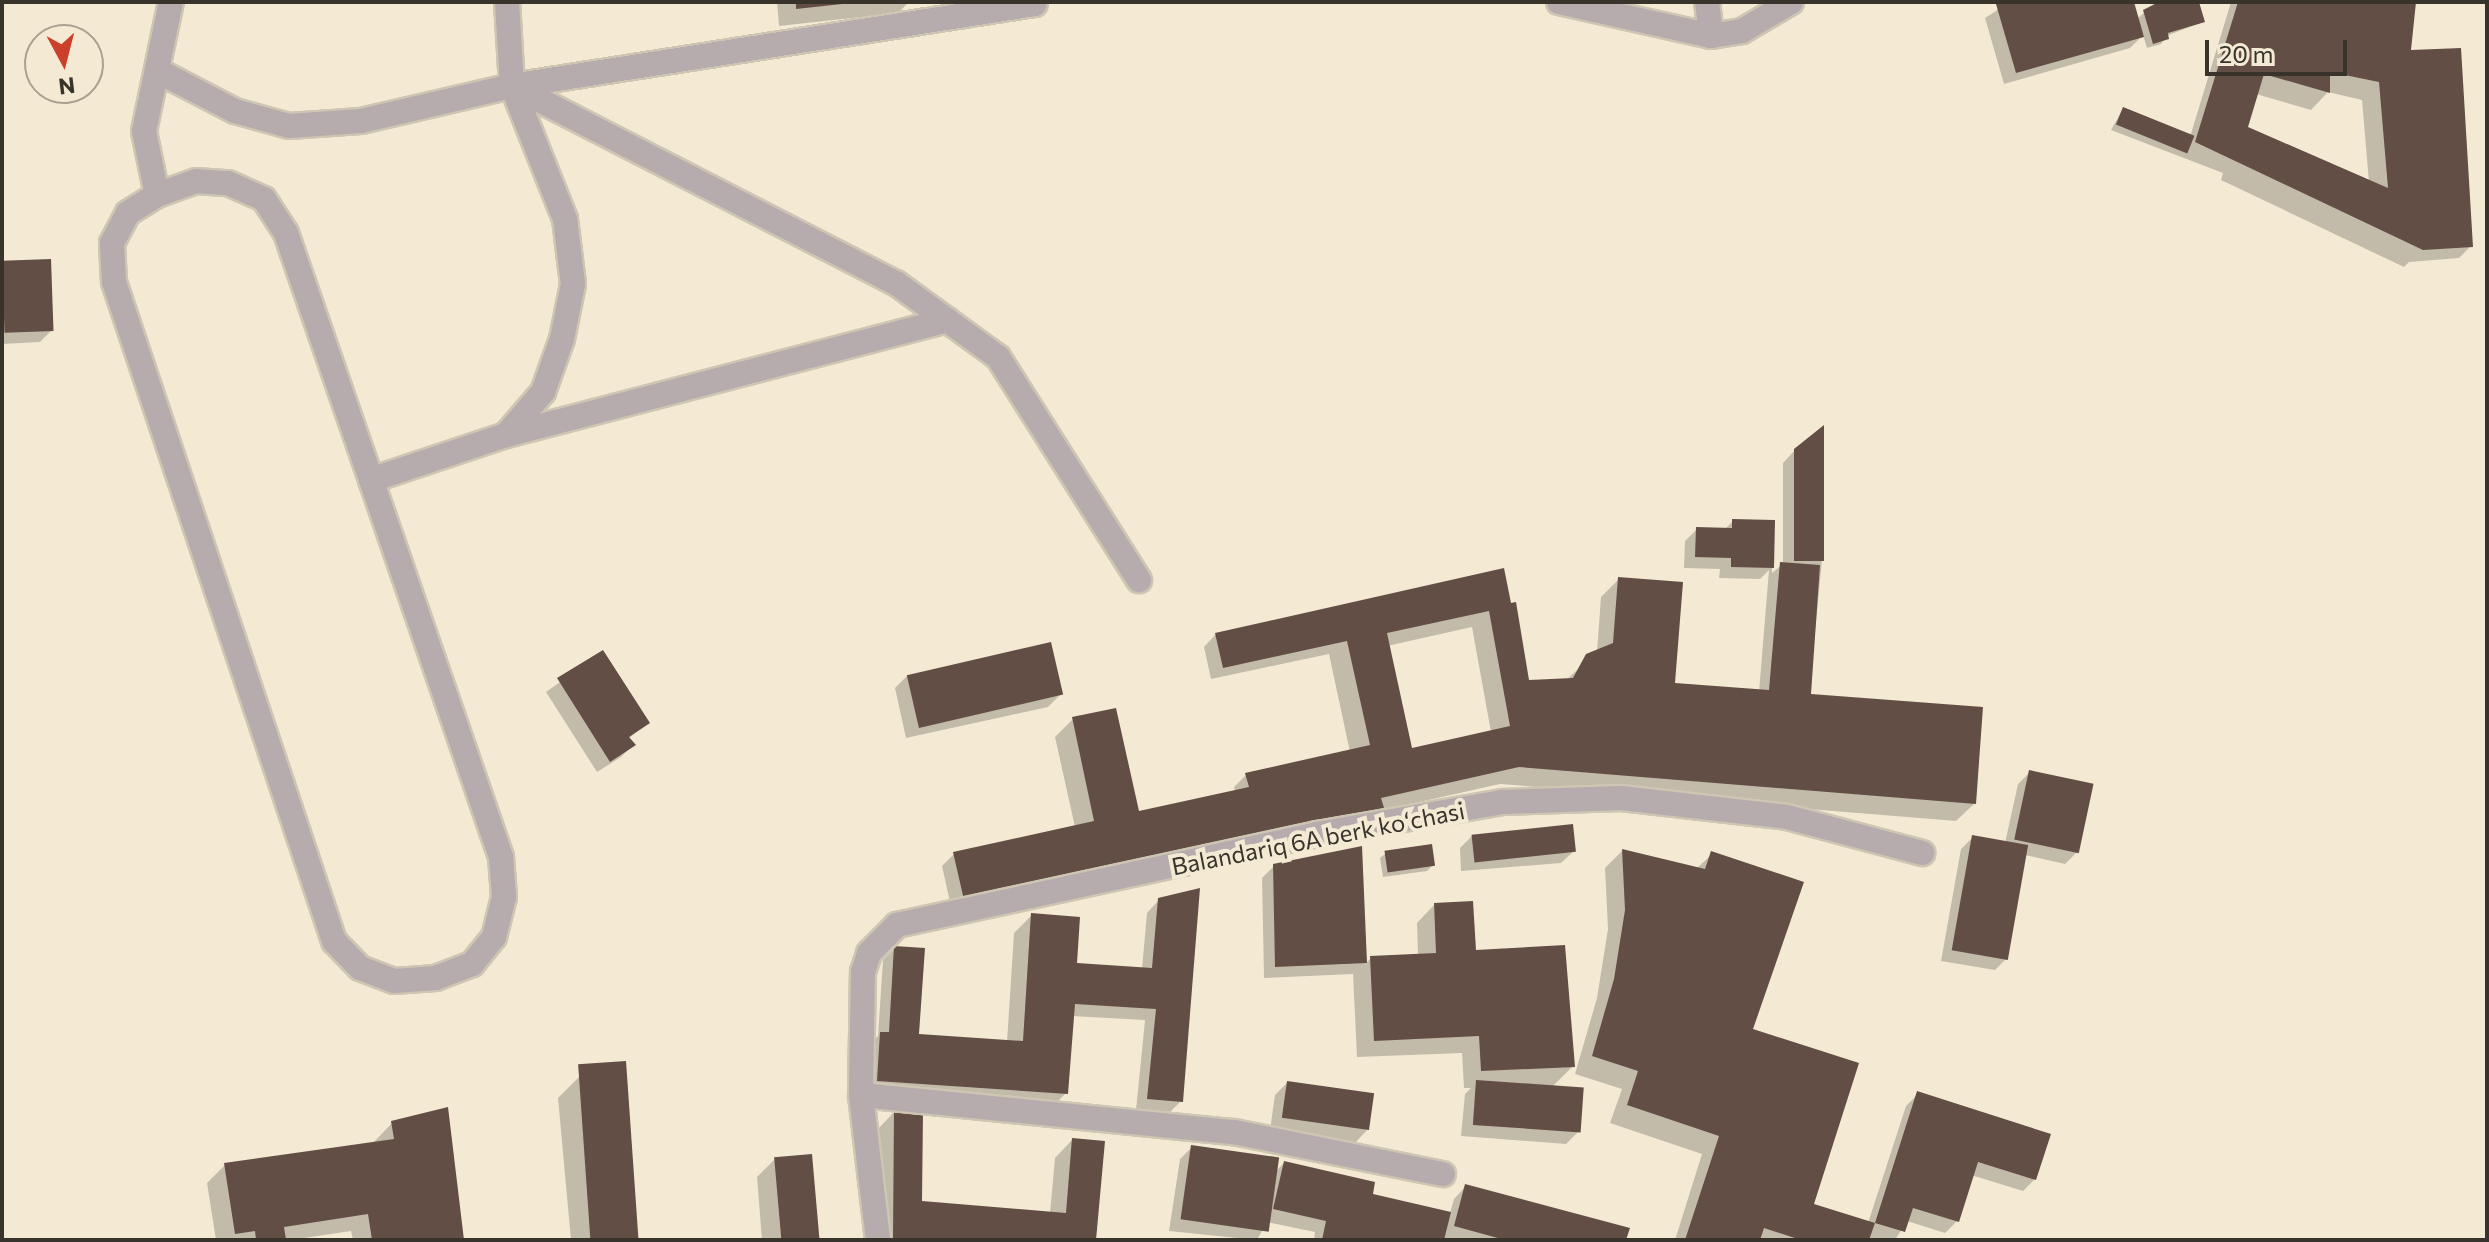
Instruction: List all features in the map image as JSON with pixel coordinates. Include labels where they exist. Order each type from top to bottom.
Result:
[{"type":"street","points":[[157,195],[144,131],[171,2]]},
{"type":"street","points":[[506,435],[543,392],[562,339],[573,284],[565,219],[512,86],[507,2]]},
{"type":"street","points":[[1559,2],[1711,36],[1742,31],[1791,2]]},
{"type":"street","points":[[1707,2],[1711,36]]},
{"type":"street","points":[[158,71],[235,111],[289,126],[361,121],[512,86],[1035,4]]},
{"type":"street","points":[[512,86],[896,283],[998,357],[1139,580]]},
{"type":"street","points":[[196,181],[228,183],[264,199],[286,233],[371,480],[501,857],[504,897],[494,937],[472,964],[436,978],[394,981],[360,968],[334,941],[114,282],[112,243],[128,213],[157,195],[196,181]]},
{"type":"street","points":[[371,480],[506,435],[947,320]]},
{"type":"street","name":"Balandariq 6A berk koʻchasi","points":[[878,1240],[861,1095],[863,972],[869,953],[897,925],[1347,828],[1503,802],[1621,798],[1787,817],[1922,853]]},
{"type":"street","points":[[861,1095],[1234,1132],[1443,1174]]},
{"type":"building","points":[[796,2],[842,2],[842,4],[796,9]]},
{"type":"building","points":[[2134,2],[2144,37],[2016,73],[1996,4]]},
{"type":"building","points":[[2159,2],[2199,2],[2205,22],[2168,33],[2169,39],[2153,44],[2143,10]]},
{"type":"building","points":[[2238,2],[2416,2],[2411,50],[2461,48],[2473,247],[2423,250],[2195,142]],"holes":[[[2330,72],[2379,82],[2388,188],[2248,127],[2264,74],[2330,93]]]},
{"type":"building","points":[[2123,107],[2194,136],[2187,153],[2116,125]]},
{"type":"building","points":[[51,259],[54,331],[5,333],[2,261]]},
{"type":"building","points":[[1824,425],[1824,561],[1794,561],[1794,449]]},
{"type":"building","points":[[1732,519],[1775,520],[1774,568],[1731,567],[1731,558],[1695,557],[1696,527],[1732,528]]},
{"type":"building","points":[[1780,562],[1820,565],[1811,694],[1983,707],[1976,804],[1519,767],[1381,798],[1384,808],[964,900],[953,852],[1094,821],[1072,717],[1116,708],[1139,811],[1249,787],[1245,773],[1370,745],[1347,641],[1223,668],[1215,633],[1504,568],[1511,603],[1516,602],[1529,680],[1573,678],[1586,654],[1613,643],[1618,577],[1683,582],[1675,683],[1769,690]],"holes":[[[1489,611],[1510,726],[1412,748],[1387,633]]]},
{"type":"building","points":[[1051,642],[1063,695],[919,728],[907,675]]},
{"type":"building","points":[[603,650],[650,723],[629,737],[636,745],[610,762],[557,678]]},
{"type":"building","points":[[2029,770],[2094,784],[2079,853],[2014,839]]},
{"type":"building","points":[[1573,824],[1576,852],[1474,863],[1472,835]]},
{"type":"building","points":[[1972,835],[2028,845],[2008,960],[1952,950]]},
{"type":"building","points":[[1432,844],[1435,866],[1388,872],[1384,851]]},
{"type":"building","points":[[1362,846],[1367,963],[1275,967],[1273,864]]},
{"type":"building","points":[[1622,849],[1705,869],[1711,851],[1804,882],[1753,1029],[1859,1063],[1814,1204],[1875,1223],[1869,1240],[1801,1240],[1764,1228],[1760,1240],[1685,1240],[1719,1136],[1627,1105],[1638,1071],[1592,1056],[1614,979],[1625,910]]},
{"type":"building","points":[[1200,888],[1183,1102],[1147,1099],[1156,1009],[1075,1004],[1068,1094],[877,1081],[880,1032],[889,1032],[894,946],[925,948],[919,1034],[1023,1041],[1031,913],[1080,917],[1077,963],[1152,968],[1158,898]]},
{"type":"building","points":[[1473,901],[1476,950],[1565,945],[1575,1067],[1481,1071],[1479,1036],[1374,1041],[1370,956],[1436,953],[1434,903]]},
{"type":"building","points":[[626,1061],[639,1240],[590,1240],[578,1064]]},
{"type":"building","points":[[1476,1080],[1584,1088],[1581,1132],[1473,1125]]},
{"type":"building","points":[[1287,1081],[1374,1093],[1369,1130],[1282,1118]]},
{"type":"building","points":[[1917,1091],[2051,1134],[2036,1180],[1978,1162],[1959,1222],[1913,1208],[1905,1232],[1875,1223]]},
{"type":"building","points":[[448,1107],[464,1240],[372,1240],[368,1214],[284,1227],[286,1240],[256,1240],[255,1231],[235,1234],[224,1163],[394,1139],[391,1121]]},
{"type":"building","points":[[894,1109],[923,1112],[922,1201],[1066,1213],[1072,1138],[1105,1141],[1096,1240],[893,1240]]},
{"type":"building","points":[[1191,1145],[1279,1157],[1269,1232],[1181,1219]]},
{"type":"building","points":[[812,1154],[819,1240],[781,1240],[774,1157]]},
{"type":"building","points":[[1284,1161],[1375,1182],[1373,1194],[1451,1212],[1444,1240],[1322,1240],[1326,1221],[1273,1209]]},
{"type":"building","points":[[1465,1184],[1630,1228],[1626,1240],[1505,1240],[1454,1226]]}]
